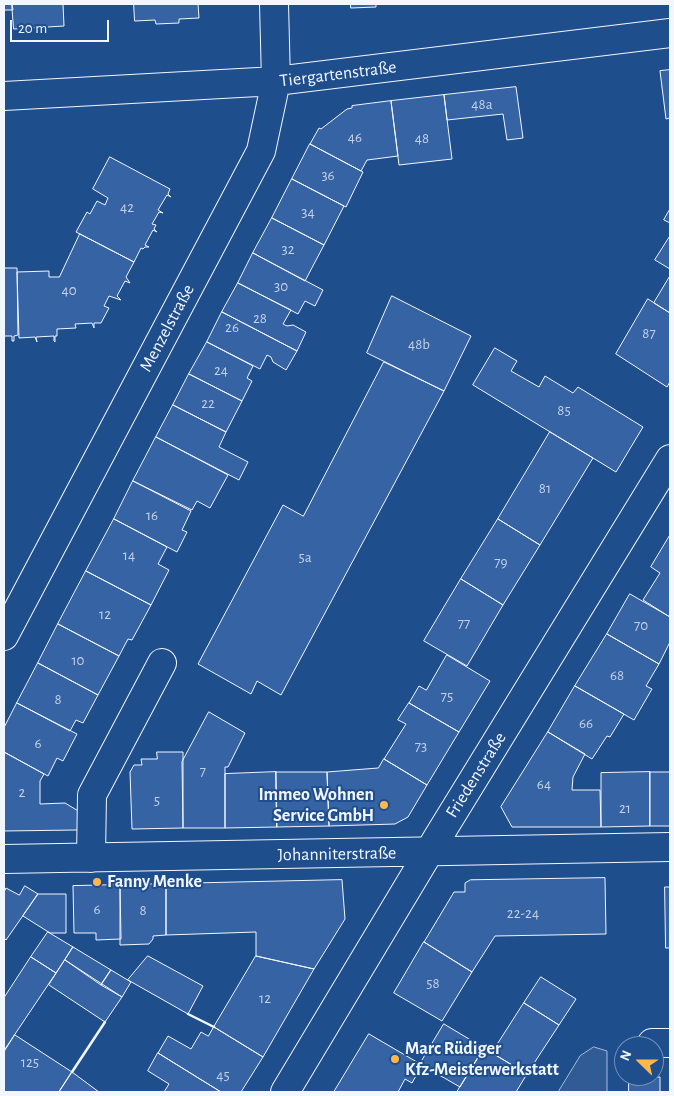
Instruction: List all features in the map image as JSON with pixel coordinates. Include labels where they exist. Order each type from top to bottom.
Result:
[{"type":"street","name":"Menzelstraße","points":[[4,636],[261,151],[270,117],[276,81],[274,4]]},
{"type":"street","name":"Tiergartenstraße","points":[[4,96],[276,81],[670,33]]},
{"type":"street","name":"Friedenstraße","points":[[285,1092],[670,458]]},
{"type":"street","points":[[91,858],[92,795],[162,663]]},
{"type":"street","name":"Johanniterstraße","points":[[4,859],[670,847]]},
{"type":"shaded area","points":[[594,1047],[607,1051],[607,1092],[558,1092],[580,1056]]},
{"type":"building","points":[[4,4],[12,4],[13,10],[4,10]]},
{"type":"building","points":[[12,4],[63,4],[64,26],[14,29]]},
{"type":"building","points":[[134,4],[198,4],[199,18],[179,19],[179,23],[156,24],[155,20],[135,21]]},
{"type":"building","points":[[351,4],[376,4],[376,7],[351,8]]},
{"type":"building","points":[[670,70],[670,118],[666,119],[660,71]]},
{"type":"building","points":[[516,87],[523,138],[507,140],[503,114],[447,120],[444,95]]},
{"type":"building","points":[[444,95],[452,159],[399,165],[391,101]]},
{"type":"building","points":[[391,101],[398,156],[367,160],[361,171],[310,144],[319,128],[321,129],[347,109],[352,108],[352,106]]},
{"type":"building","points":[[310,144],[363,172],[346,207],[292,179]]},
{"type":"building","points":[[110,157],[170,189],[168,194],[171,197],[167,195],[158,210],[163,213],[159,212],[152,224],[156,225],[154,229],[157,232],[153,230],[145,245],[149,247],[141,248],[134,262],[76,232],[87,212],[90,214],[97,201],[105,205],[108,198],[93,189]]},
{"type":"building","points":[[292,179],[344,206],[324,245],[272,218]]},
{"type":"building","points":[[670,209],[670,223],[664,220]]},
{"type":"building","points":[[272,218],[324,245],[305,281],[253,253]]},
{"type":"building","points":[[80,234],[134,262],[126,277],[130,283],[125,281],[117,296],[121,300],[109,296],[104,306],[109,308],[101,323],[94,323],[94,328],[92,323],[75,324],[76,328],[57,329],[55,342],[54,336],[36,337],[37,342],[35,337],[19,338],[17,272],[49,271],[49,277],[59,277]]},
{"type":"building","points":[[670,236],[670,269],[655,260]]},
{"type":"building","points":[[253,253],[323,290],[315,306],[305,301],[298,314],[238,283]]},
{"type":"building","points":[[4,268],[17,268],[18,335],[14,336],[14,341],[12,341],[12,336],[4,336]]},
{"type":"building","points":[[670,276],[670,313],[654,303]]},
{"type":"building","points":[[238,283],[291,310],[283,324],[287,326],[293,325],[306,332],[297,351],[222,312]]},
{"type":"building","points":[[392,296],[471,336],[444,391],[367,353]]},
{"type":"building","points":[[648,299],[670,313],[670,382],[667,387],[616,354]]},
{"type":"building","points":[[222,312],[297,351],[286,370],[273,362],[271,357],[267,355],[260,369],[207,342]]},
{"type":"building","points":[[207,342],[253,366],[247,378],[252,381],[242,401],[189,374]]},
{"type":"building","points":[[495,348],[517,361],[511,371],[539,387],[545,376],[573,393],[578,387],[643,427],[616,472],[473,385]]},
{"type":"building","points":[[384,362],[444,391],[281,695],[257,681],[251,694],[198,664],[283,505],[303,516]]},
{"type":"building","points":[[189,374],[242,401],[226,432],[173,405]]},
{"type":"building","points":[[173,405],[226,432],[219,447],[248,462],[239,480],[156,437]]},
{"type":"building","points":[[550,432],[593,458],[540,545],[498,519]]},
{"type":"building","points":[[156,437],[228,475],[210,508],[197,501],[192,510],[133,481]]},
{"type":"building","points":[[133,481],[191,511],[182,530],[187,532],[177,552],[114,519]]},
{"type":"building","points":[[114,519],[167,547],[158,564],[169,570],[151,605],[86,571]]},
{"type":"building","points":[[498,519],[540,545],[503,605],[461,579]]},
{"type":"building","points":[[670,535],[670,617],[643,600],[660,573],[651,567]]},
{"type":"building","points":[[86,571],[151,605],[132,640],[128,639],[119,656],[58,624]]},
{"type":"building","points":[[461,579],[503,605],[467,666],[424,641]]},
{"type":"building","points":[[630,594],[670,617],[670,642],[659,664],[607,634]]},
{"type":"building","points":[[58,624],[119,656],[98,695],[38,663]]},
{"type":"building","points":[[607,634],[659,664],[646,686],[652,689],[634,720],[575,686]]},
{"type":"building","points":[[447,655],[490,681],[459,732],[409,703],[419,686],[426,690]]},
{"type":"building","points":[[38,663],[98,695],[83,723],[76,720],[70,731],[17,703]]},
{"type":"building","points":[[575,686],[624,714],[610,737],[607,736],[592,759],[548,732]]},
{"type":"building","points":[[17,703],[77,734],[63,761],[57,758],[48,776],[4,752],[4,728]]},
{"type":"building","points":[[409,703],[459,732],[427,785],[384,759],[406,724],[398,720]]},
{"type":"building","points":[[209,712],[245,733],[228,767],[225,767],[225,828],[183,828],[182,762]]},
{"type":"building","points":[[548,732],[585,754],[573,777],[572,790],[600,790],[601,827],[512,827],[501,807]]},
{"type":"building","points":[[4,752],[44,774],[40,781],[40,804],[65,803],[85,815],[77,830],[4,831]]},
{"type":"building","points":[[157,752],[183,752],[183,828],[132,829],[130,772],[134,765],[142,765],[141,759],[157,759]]},
{"type":"building","points":[[384,759],[427,785],[408,817],[395,824],[329,826],[327,772],[378,768]]},
{"type":"building","points":[[276,772],[277,827],[225,828],[225,774]]},
{"type":"building","points":[[276,772],[327,772],[329,826],[277,827]]},
{"type":"building","points":[[650,772],[650,826],[601,827],[601,773]]},
{"type":"building","points":[[650,772],[670,772],[670,826],[650,826]]},
{"type":"building","points":[[605,878],[606,934],[495,936],[472,972],[424,942],[454,892],[465,892],[465,883],[470,880]]},
{"type":"building","points":[[342,880],[345,919],[314,969],[256,956],[256,932],[166,935],[166,884]]},
{"type":"building","points":[[166,884],[166,935],[153,936],[149,944],[120,945],[120,885]]},
{"type":"building","points":[[120,885],[121,939],[96,940],[96,933],[74,933],[73,886]]},
{"type":"building","points":[[25,886],[38,894],[6,940],[4,938],[4,892],[6,888],[19,895]]},
{"type":"building","points":[[665,887],[670,887],[670,948],[666,948]]},
{"type":"building","points":[[38,894],[66,894],[66,933],[50,933],[23,916]]},
{"type":"building","points":[[48,932],[73,947],[56,973],[31,957]]},
{"type":"building","points":[[424,942],[472,972],[442,1021],[394,993]]},
{"type":"building","points":[[73,947],[111,970],[101,985],[65,960]]},
{"type":"building","points":[[148,956],[203,986],[188,1014],[128,980]]},
{"type":"building","points":[[256,956],[314,969],[263,1057],[214,1027]]},
{"type":"building","points":[[31,957],[56,973],[5,1049],[4,998]]},
{"type":"building","points":[[65,960],[122,997],[105,1022],[49,985]]},
{"type":"building","points":[[111,970],[131,982],[122,997],[101,985]]},
{"type":"building","points":[[541,977],[576,999],[559,1025],[524,1003]]},
{"type":"building","points":[[524,1003],[559,1025],[527,1074],[492,1053]]},
{"type":"building","points":[[444,1024],[484,1048],[460,1087],[420,1064]]},
{"type":"building","points":[[214,1027],[263,1057],[241,1092],[221,1092],[158,1053],[168,1036],[191,1049],[201,1032],[208,1036]]},
{"type":"building","points":[[369,1034],[422,1065],[412,1083],[405,1079],[398,1092],[334,1092]]},
{"type":"building","points":[[15,1035],[72,1072],[59,1092],[4,1092],[4,1052]]},
{"type":"building","points":[[484,1048],[527,1074],[516,1092],[457,1092]]},
{"type":"building","points":[[158,1053],[221,1092],[164,1092],[169,1084],[148,1071]]},
{"type":"building","points":[[72,1072],[99,1092],[59,1092]]},
{"type":"building","points":[[629,1086],[660,1086],[660,1092],[629,1092]]},
{"type":"wall","points":[[188,1014],[214,1027]]},
{"type":"wall","points":[[72,1072],[105,1022]]},
{"type":"place","name":"Immeo Wohnen Service GmbH","points":[[384,805]]},
{"type":"place","name":"Fanny Menke","points":[[97,882]]},
{"type":"place","name":"Marc Rüdiger Kfz-Meisterwerkstatt","points":[[395,1059]]}]
